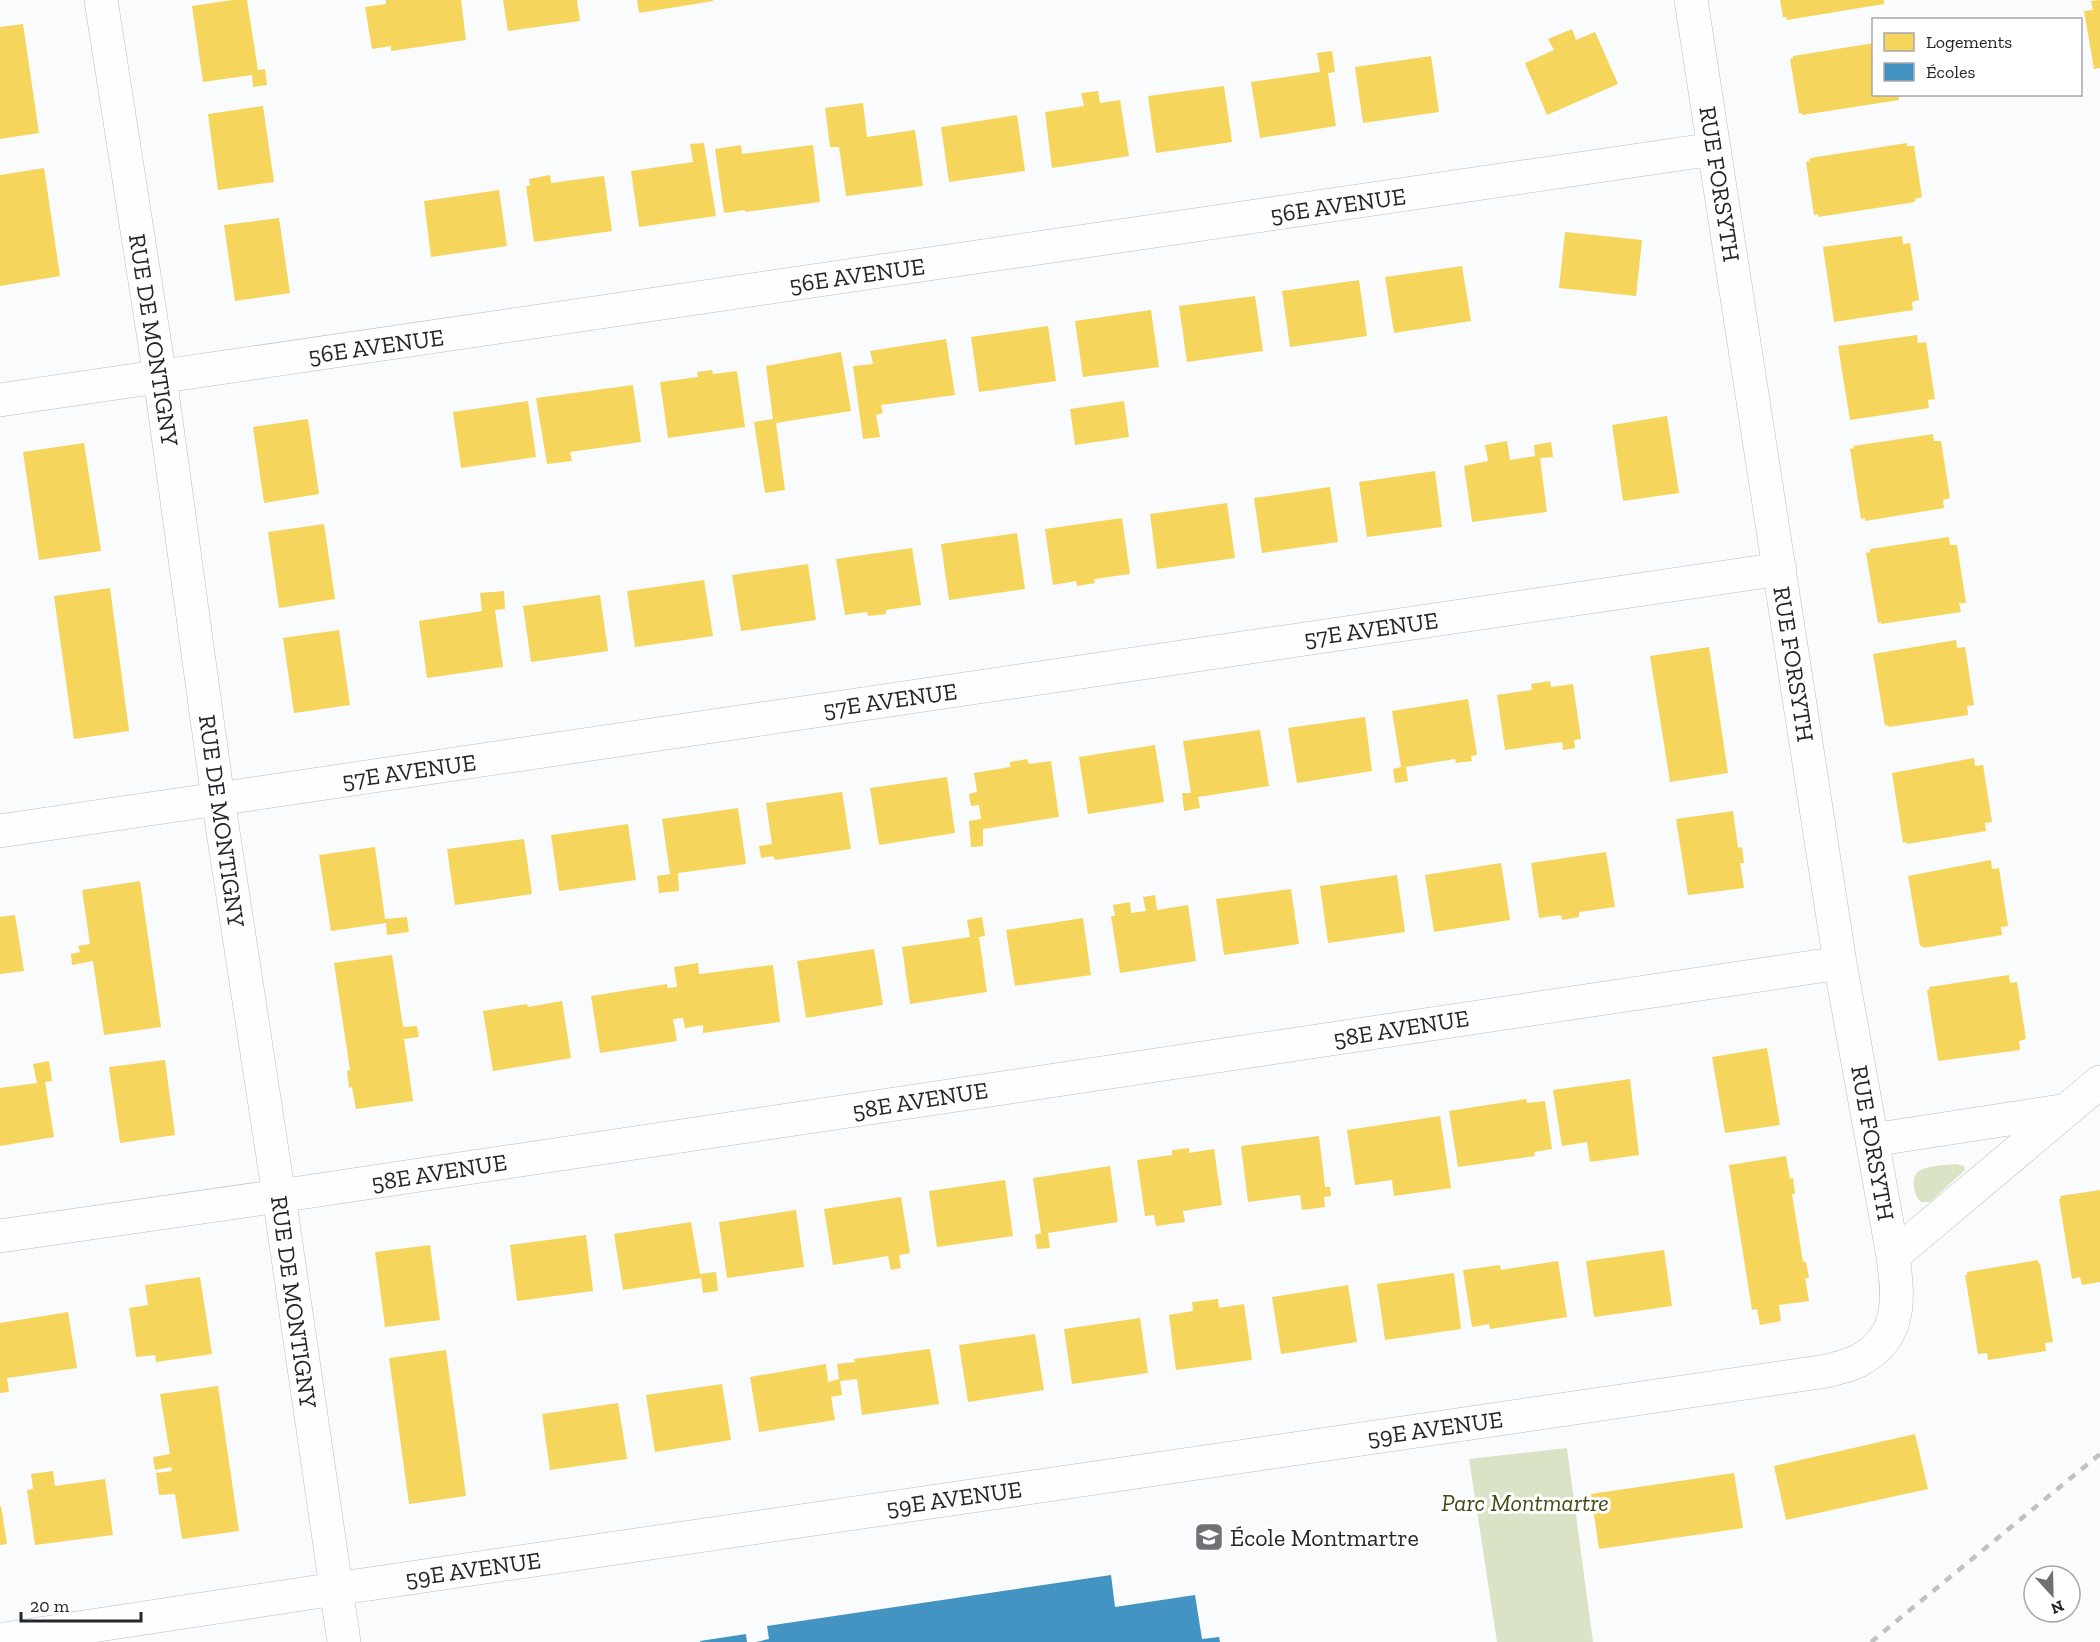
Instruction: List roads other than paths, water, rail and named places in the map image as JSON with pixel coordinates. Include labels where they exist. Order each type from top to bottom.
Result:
[{"type":"street","name":"RUE DE MONTIGNY","points":[[101,0],[160,377],[218,799],[344,1642]]},
{"type":"street","name":"RUE FORSYTH","points":[[1691,0],[1840,963],[1893,1256],[1898,1291],[1893,1327]]},
{"type":"street","name":"56E AVENUE","points":[[0,400],[1714,149]]},
{"type":"street","name":"57E AVENUE","points":[[0,831],[1780,569]]},
{"type":"street","name":"58E AVENUE","points":[[0,1236],[1840,963]]},
{"type":"street","points":[[1893,1256],[2100,1082]]},
{"type":"street","points":[[1872,1140],[2067,1110]]},
{"type":"street","name":"59E AVENUE","points":[[0,1640],[1827,1371],[1856,1362],[1878,1348],[1893,1327]]},
{"type":"railway","points":[[1871,1642],[2100,1454]]},
{"type":"place","name":"École Montmartre","points":[[1209,1537]]},
{"type":"park label","name":"Parc Montmartre","points":[[1525,1502]]}]
